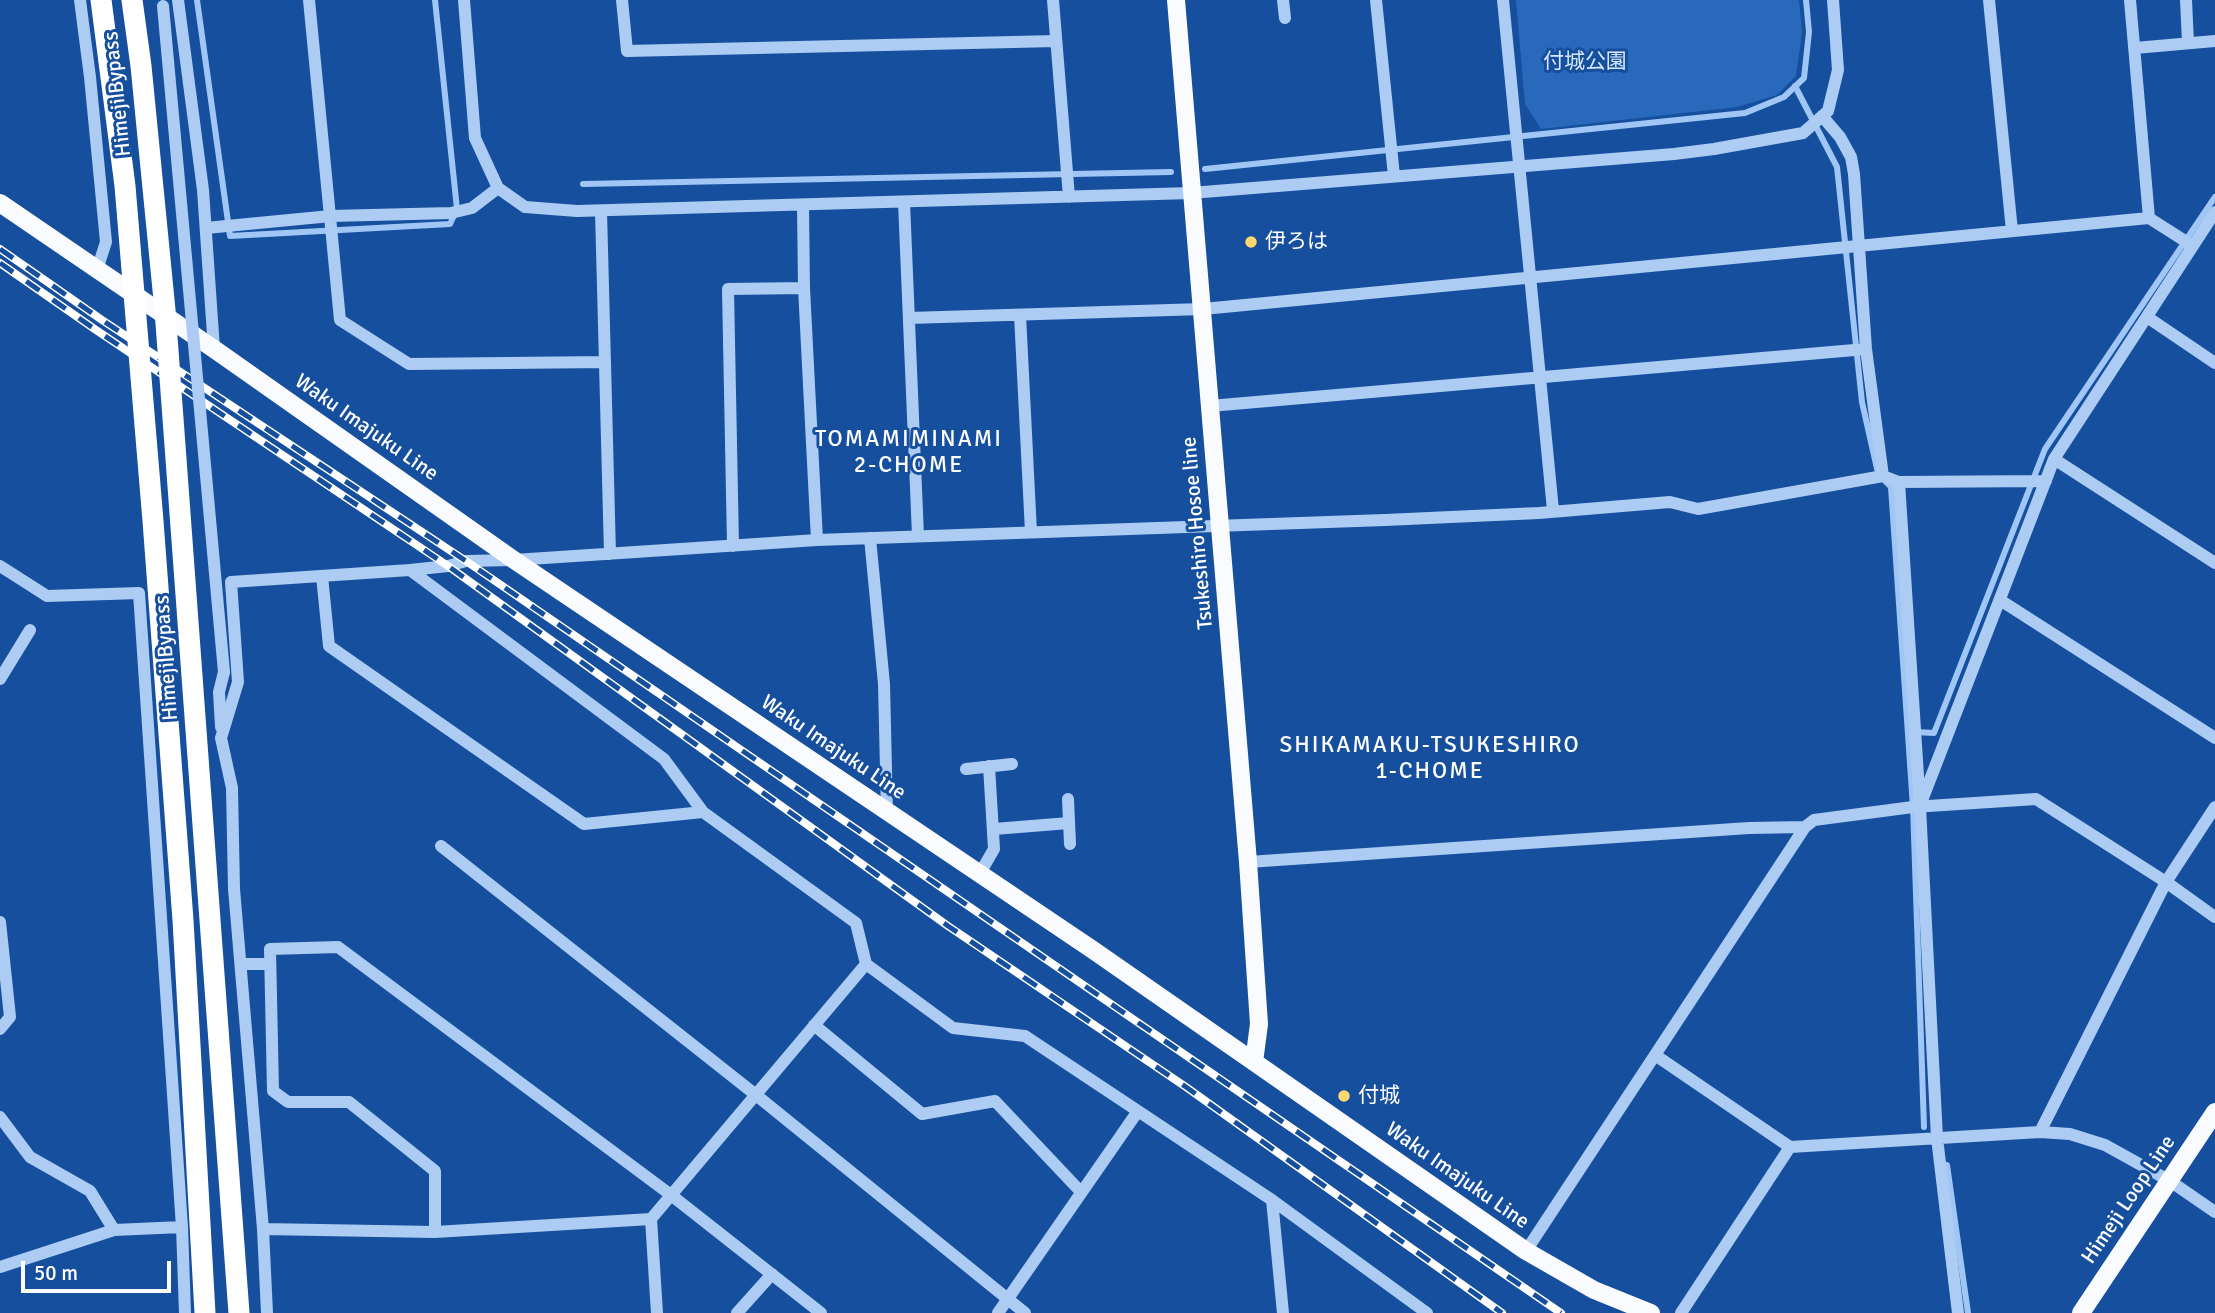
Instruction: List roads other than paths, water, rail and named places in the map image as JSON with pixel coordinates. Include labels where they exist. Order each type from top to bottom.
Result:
[{"type":"highway","name":"Himeji Bypass","points":[[101,0],[125,186],[153,521],[183,920],[205,1313]]},
{"type":"highway","name":"Himeji Bypass","points":[[132,0],[141,66],[167,338],[239,1313]]},
{"type":"main road","name":"Tsukeshiro Hosoe line","points":[[1176,0],[1248,862],[1259,1024],[1254,1062]]},
{"type":"main road","name":"Waku Imajuku Line","points":[[0,203],[214,349],[514,560],[1254,1062],[1527,1251],[1594,1290],[1651,1313]]},
{"type":"main road","name":"Himeji Loop Line","points":[[2081,1313],[2215,1112]]},
{"type":"street","points":[[80,0],[106,242],[97,270]]},
{"type":"street","points":[[178,0],[206,228],[214,349]]},
{"type":"street","points":[[309,0],[340,320],[409,364],[605,362]]},
{"type":"street","points":[[464,0],[475,138],[498,188],[525,207],[601,211],[1191,193],[1518,165],[1674,155],[1714,149],[1803,133],[1828,111],[1838,70],[1833,0]]},
{"type":"street","points":[[622,0],[626,51],[1056,41]]},
{"type":"street","points":[[1053,0],[1069,197]]},
{"type":"street","points":[[1283,0],[1285,18]]},
{"type":"street","points":[[1376,0],[1394,176]]},
{"type":"street","points":[[1503,0],[1553,510]]},
{"type":"street","points":[[1989,0],[2012,231]]},
{"type":"street","points":[[2130,0],[2149,218]]},
{"type":"street","points":[[2186,0],[2188,43]]},
{"type":"street","points":[[163,3],[225,672],[219,692],[221,738],[232,788],[234,889],[263,1229],[267,1313]]},
{"type":"street","points":[[2135,48],[2215,41]]},
{"type":"street","points":[[1822,116],[1840,137],[1851,157],[1854,174],[1866,349],[1883,476]]},
{"type":"street","points":[[206,228],[331,216],[451,213],[472,208],[498,188]]},
{"type":"street","points":[[904,201],[918,536]]},
{"type":"street","points":[[803,205],[804,288],[817,540]]},
{"type":"street","points":[[601,211],[610,554]]},
{"type":"street","points":[[1920,807],[2054,459],[2215,212]]},
{"type":"street","points":[[909,318],[1203,309],[2149,218],[2193,246]]},
{"type":"street","points":[[733,545],[728,289],[804,288]]},
{"type":"street","points":[[1020,315],[1031,532]]},
{"type":"street","points":[[2147,317],[2215,363]]},
{"type":"street","points":[[1210,406],[1866,349]]},
{"type":"street","points":[[2054,459],[2215,563]]},
{"type":"street","points":[[221,738],[237,682],[231,582],[410,570],[466,561],[817,540],[1410,519],[1670,502],[1698,509],[1883,476],[1899,482],[2046,481]]},
{"type":"street","points":[[1899,482],[1920,807],[1937,1138],[1958,1313]]},
{"type":"street","points":[[870,538],[884,684],[887,812]]},
{"type":"street","points":[[0,566],[47,596],[139,593],[182,1227],[185,1313]]},
{"type":"street","points":[[410,570],[664,759],[703,812],[856,923],[866,964],[953,1028],[1025,1036],[1272,1200],[1427,1313]]},
{"type":"street","points":[[322,576],[329,646],[584,824],[703,812]]},
{"type":"street","points":[[2000,600],[2215,738]]},
{"type":"street","points":[[0,679],[30,630]]},
{"type":"street","points":[[965,769],[1012,764]]},
{"type":"street","points":[[979,875],[994,849],[989,766]]},
{"type":"street","points":[[1068,799],[1070,844]]},
{"type":"street","points":[[1527,1251],[1805,827],[1814,820],[1920,807],[2036,799],[2215,917]]},
{"type":"street","points":[[2040,1132],[2165,882],[2215,807]]},
{"type":"street","points":[[994,829],[1069,823]]},
{"type":"street","points":[[1248,862],[1749,828],[1805,827]]},
{"type":"street","points":[[441,846],[756,1095],[1025,1313]]},
{"type":"street","points":[[0,922],[10,1017],[0,1029]]},
{"type":"street","points":[[435,1232],[435,1171],[349,1102],[288,1102],[273,1091],[270,949],[338,947],[671,1195],[821,1313]]},
{"type":"street","points":[[241,964],[270,964]]},
{"type":"street","points":[[657,1313],[651,1219],[866,964]]},
{"type":"street","points":[[814,1025],[922,1114],[995,1101],[1081,1192]]},
{"type":"street","points":[[1655,1055],[1790,1147],[2040,1132],[2070,1134],[2105,1145],[2170,1181],[2215,1212]]},
{"type":"street","points":[[998,1313],[1138,1111]]},
{"type":"street","points":[[0,1117],[30,1157],[90,1191],[114,1230]]},
{"type":"street","points":[[1681,1313],[1790,1147]]},
{"type":"street","points":[[1272,1200],[1283,1313]]},
{"type":"street","points":[[263,1229],[435,1232],[651,1219]]},
{"type":"street","points":[[0,1267],[114,1230],[182,1227]]},
{"type":"street","points":[[737,1313],[772,1274]]},
{"type":"waterway","points":[[197,0],[230,236],[450,224],[457,209],[435,0]]},
{"type":"waterway","points":[[1205,169],[1745,113],[1784,97],[1804,78],[1809,32],[1806,0]]},
{"type":"waterway","points":[[1795,86],[1837,167],[1862,402],[1878,473]]},
{"type":"waterway","points":[[583,184],[1171,172]]},
{"type":"waterway","points":[[1915,732],[1934,733],[2045,449],[2215,197]]},
{"type":"waterway","points":[[1885,481],[1891,487],[1913,807],[1924,1127]]},
{"type":"waterway","points":[[1947,1165],[1968,1313]]},
{"type":"railway","points":[[0,249],[102,320],[466,561],[1561,1313]]},
{"type":"railway","points":[[0,263],[448,566],[948,926],[1186,1087],[1502,1313]]},
{"type":"place","name":"伊ろは","points":[[1251,242]]},
{"type":"place","name":"付城","points":[[1344,1096]]},
{"type":"district","name":"TOMAMIMINAMI 2-CHOME","points":[[909,453]]},
{"type":"district","name":"SHIKAMAKU-TSUKESHIRO 1-CHOME","points":[[1430,759]]},
{"type":"park label","name":"付城公園","points":[[1585,62]]}]
